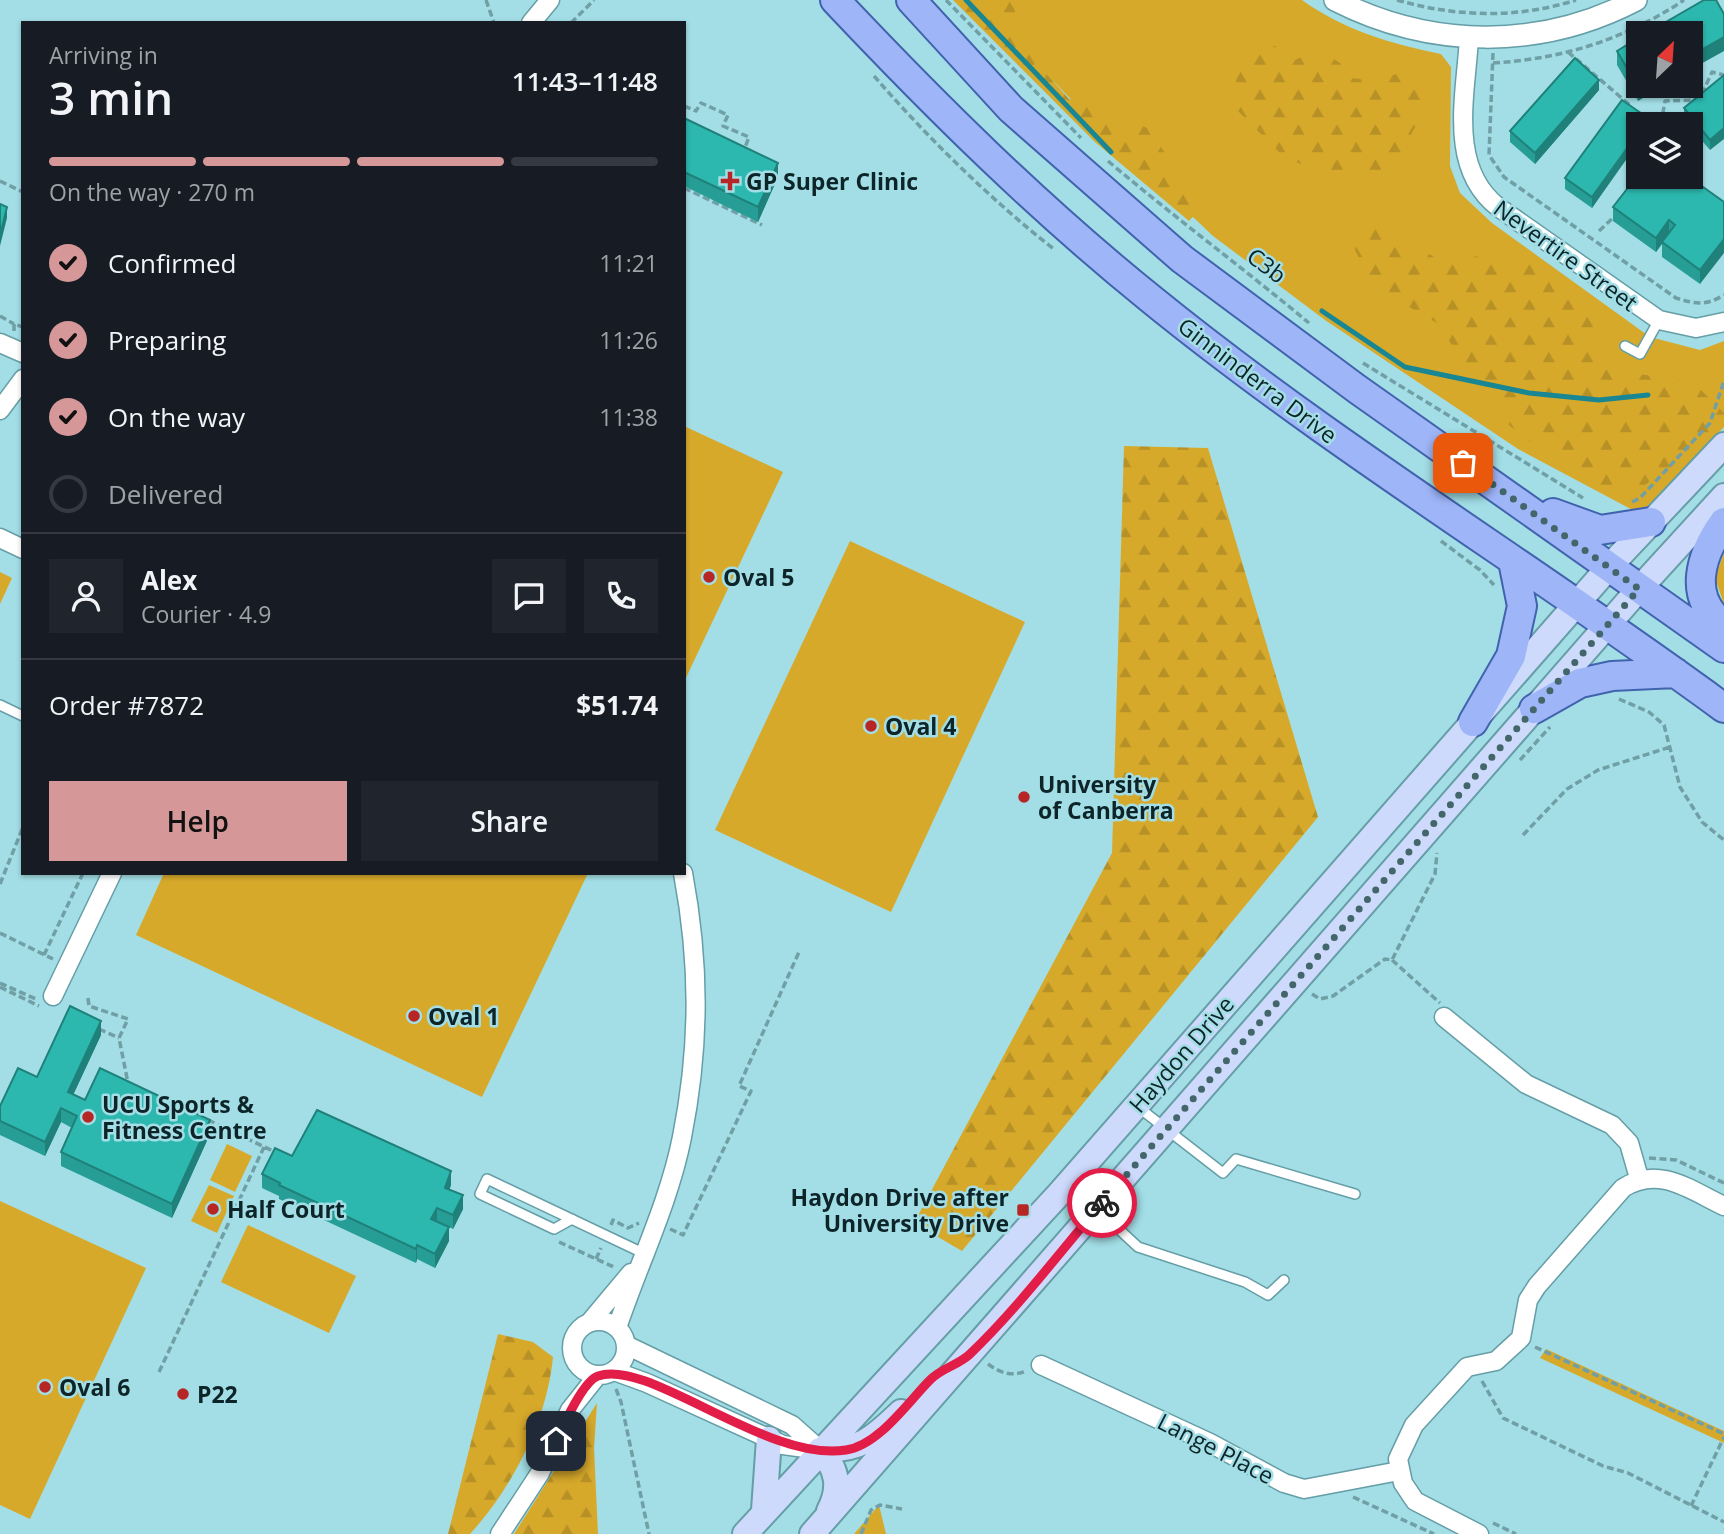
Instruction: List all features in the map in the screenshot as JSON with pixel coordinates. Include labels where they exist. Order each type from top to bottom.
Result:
[{"type":"main road","name":"Ginninderra Drive","points":[[835,0],[980,151],[1150,299],[1319,427],[1724,708]]},
{"type":"main road","points":[[911,0],[1011,109],[1182,260],[1357,389],[1724,648]]},
{"type":"main road","name":"Haydon Drive","points":[[745,1534],[764,1510],[1059,1194],[1609,567],[1724,444]]},
{"type":"main road","points":[[1506,492],[1590,529],[1609,530],[1651,522]]},
{"type":"main road","name":"Haydon Drive","points":[[818,1527],[975,1359],[1093,1214],[1167,1129],[1543,717],[1607,625],[1724,496]]},
{"type":"main road","points":[[1724,522],[1708,544],[1698,584],[1715,618],[1724,625]]},
{"type":"main road","points":[[1473,722],[1511,656],[1522,606],[1513,561]]},
{"type":"main road","points":[[1543,717],[1580,684],[1612,676],[1676,673]]},
{"type":"main road","points":[[820,1450],[848,1450],[880,1433],[932,1377],[975,1359]]},
{"type":"main road","points":[[764,1510],[769,1439]]},
{"type":"main road","points":[[818,1527],[838,1486],[832,1463],[820,1450]]},
{"type":"street","points":[[1335,0],[1399,26],[1469,38],[1494,38],[1566,28],[1636,0]]},
{"type":"street","points":[[532,21],[541,3]]},
{"type":"street","name":"Nevertire Street","points":[[1469,38],[1464,150],[1470,172],[1481,192],[1497,207],[1659,320],[1696,328],[1724,322]]},
{"type":"street","points":[[0,343],[21,352]]},
{"type":"street","points":[[0,410],[21,382]]},
{"type":"street","points":[[0,538],[21,548]]},
{"type":"street","points":[[50,1002],[111,875]]},
{"type":"street","points":[[617,1328],[656,1223],[682,1139],[696,1037],[695,935],[683,875]]},
{"type":"street","points":[[1444,1017],[1526,1084],[1612,1125],[1629,1143],[1639,1178]]},
{"type":"street","points":[[1485,1528],[1415,1501],[1407,1493],[1399,1471],[1401,1448],[1414,1426],[1467,1367],[1496,1361],[1521,1338],[1528,1300],[1537,1286],[1623,1188],[1639,1178],[1663,1178],[1724,1206]]},
{"type":"street","points":[[500,1534],[540,1473],[570,1410],[577,1366],[571,1352],[573,1337],[590,1322],[641,1259]]},
{"type":"street","points":[[570,1410],[624,1360],[626,1345],[617,1328],[602,1321],[590,1322]]},
{"type":"street","points":[[626,1345],[792,1425],[820,1450]]},
{"type":"street","name":"Lange Place","points":[[1041,1365],[1210,1443],[1284,1483],[1304,1489],[1399,1471]]},
{"type":"street","points":[[577,1366],[648,1383],[783,1445],[820,1450]]},
{"type":"lane","points":[[1625,346],[1640,354],[1659,320]]},
{"type":"lane","points":[[0,705],[21,715]]},
{"type":"lane","points":[[1136,1105],[1223,1173],[1236,1159],[1355,1194]]},
{"type":"lane","points":[[572,1219],[554,1229],[480,1194],[487,1179],[572,1219],[607,1236],[641,1259]]},
{"type":"lane","points":[[1059,1194],[1109,1220],[1138,1247],[1245,1282],[1268,1295],[1284,1280]]},
{"type":"path","points":[[486,0],[493,21]]},
{"type":"path","points":[[572,21],[594,0]]},
{"type":"path","points":[[946,0],[1083,140]]},
{"type":"path","points":[[1399,0],[1438,10],[1493,14],[1548,7],[1576,0]]},
{"type":"path","points":[[1548,7],[1551,0]]},
{"type":"path","points":[[1493,63],[1525,61],[1594,47],[1624,34],[1684,0]]},
{"type":"path","points":[[1493,14],[1489,155],[1504,177],[1676,298],[1694,304],[1711,303],[1724,295]]},
{"type":"path","points":[[1568,52],[1637,112]]},
{"type":"path","points":[[1663,112],[1665,101],[1699,100],[1712,72],[1724,75]]},
{"type":"path","points":[[686,107],[696,111],[701,103],[728,115],[723,125],[749,137],[744,150]]},
{"type":"path","name":"C3b","points":[[1104,158],[1176,219],[1290,304],[1313,327]]},
{"type":"path","points":[[0,181],[21,191]]},
{"type":"path","points":[[686,189],[761,225]]},
{"type":"path","points":[[1599,231],[1608,225],[1623,206]]},
{"type":"path","points":[[0,316],[14,324]]},
{"type":"path","points":[[1362,363],[1591,503]]},
{"type":"path","points":[[1624,506],[1640,498],[1710,423],[1724,380]]},
{"type":"path","points":[[1615,696],[1649,712],[1664,725],[1680,787],[1702,822],[1724,840]]},
{"type":"path","points":[[1517,763],[1543,717]]},
{"type":"path","points":[[1523,835],[1567,789],[1598,770],[1671,747]]},
{"type":"path","points":[[0,884],[21,832]]},
{"type":"path","points":[[1392,960],[1434,874],[1437,853],[1446,843]]},
{"type":"path","points":[[44,955],[82,875]]},
{"type":"path","points":[[0,933],[67,966]]},
{"type":"path","points":[[596,1259],[614,1220],[628,1228],[644,1218],[683,1235],[751,1091],[739,1086],[799,952]]},
{"type":"path","points":[[1311,993],[1320,999],[1333,996],[1385,959],[1392,960],[1445,1007],[1444,1017]]},
{"type":"path","points":[[0,987],[50,1002]]},
{"type":"path","points":[[88,998],[89,1006],[128,1019],[119,1038],[127,1083],[139,1088]]},
{"type":"path","points":[[201,1118],[285,1157]]},
{"type":"path","points":[[159,1372],[264,1147]]},
{"type":"path","points":[[1530,1344],[1724,1435],[1691,1506]]},
{"type":"path","points":[[975,1359],[997,1371],[1016,1375],[1041,1365]]},
{"type":"path","points":[[1479,1372],[1503,1418],[1603,1466],[1621,1470],[1724,1522]]},
{"type":"path","points":[[607,1374],[621,1402],[649,1534]]},
{"type":"path","points":[[1352,1496],[1434,1534]]},
{"type":"path","points":[[861,1534],[871,1510],[880,1505],[902,1509]]},
{"type":"path","points":[[1485,1528],[1516,1534]]},
{"type":"green space","points":[[953,0],[1018,0],[1010,33],[1069,99],[1148,128],[1202,207],[1189,221],[1095,142]]},
{"type":"green space","points":[[975,0],[1302,0],[1351,28],[1404,46],[1441,54],[1451,67],[1450,166],[1460,193],[1492,223],[1650,337],[1700,350],[1724,341],[1724,427],[1642,515],[1518,449],[1325,320],[1213,236],[1089,118]]},
{"type":"green space","points":[[1265,38],[1293,61],[1318,49],[1340,63],[1350,78],[1372,80],[1410,71],[1425,82],[1430,100],[1402,151],[1378,172],[1318,170],[1285,158],[1236,109],[1235,87],[1242,50]]},
{"type":"green space","points":[[1347,223],[1399,236],[1445,265],[1491,252],[1510,260],[1550,268],[1593,323],[1606,358],[1639,374],[1681,380],[1701,390],[1724,413],[1724,418],[1692,453],[1639,489],[1611,491],[1538,447],[1502,420],[1437,323],[1390,296],[1367,273],[1347,235]]},
{"type":"green space","name":"Oval 5","points":[[686,427],[783,472],[686,678]]},
{"type":"green space","points":[[1124,446],[1208,448],[1318,817],[962,1251],[914,1223],[1112,853]]},
{"type":"green space","name":"Oval 4","points":[[850,541],[1025,622],[891,912],[715,830]]},
{"type":"green space","points":[[1724,553],[1724,604],[1715,578]]},
{"type":"green space","points":[[0,572],[12,578],[0,604]]},
{"type":"green space","name":"Oval 1","points":[[163,875],[587,875],[482,1097],[136,935]]},
{"type":"green space","name":"Half Court","points":[[227,1144],[252,1156],[235,1192],[210,1180]]},
{"type":"green space","name":"Half Court","points":[[209,1185],[234,1196],[217,1233],[191,1221]]},
{"type":"green space","name":"Oval 6","points":[[0,1201],[146,1268],[30,1519],[0,1505]]},
{"type":"green space","points":[[248,1225],[356,1276],[329,1333],[221,1282]]},
{"type":"green space","points":[[498,1334],[533,1342],[553,1357],[544,1405],[514,1474],[486,1515],[470,1534],[448,1534]]},
{"type":"green space","points":[[1546,1349],[1724,1431],[1724,1443],[1540,1358]]},
{"type":"green space","points":[[597,1403],[594,1448],[598,1534],[514,1534]]},
{"type":"green space","points":[[879,1505],[886,1534],[854,1534]]},
{"type":"building","points":[[1704,0],[1716,0],[1724,14],[1724,37],[1703,49],[1703,21],[1668,21]]},
{"type":"building","points":[[1626,45],[1626,66],[1617,51]]},
{"type":"building","points":[[1575,58],[1599,80],[1535,153],[1510,131]]},
{"type":"building","points":[[1724,75],[1724,128],[1710,140],[1703,131],[1703,112],[1687,112],[1684,108],[1696,98],[1703,98],[1703,92]]},
{"type":"building","points":[[1622,100],[1639,112],[1626,112],[1626,150],[1592,197],[1565,178]]},
{"type":"building","name":"GP Super Clinic","points":[[686,119],[778,163],[758,207],[686,173]]},
{"type":"building","points":[[1703,187],[1724,202],[1724,239],[1700,270],[1662,242],[1675,225],[1669,220],[1656,238],[1613,207],[1627,189]]},
{"type":"building","points":[[0,204],[7,207],[0,235]]},
{"type":"building","name":"UCU Sports & Fitness Centre","points":[[70,1006],[101,1021],[68,1092],[85,1100],[100,1068],[210,1120],[172,1204],[61,1152],[77,1116],[61,1108],[45,1142],[0,1121],[0,1106],[18,1068],[37,1077]]},
{"type":"building","points":[[317,1110],[451,1171],[445,1188],[463,1195],[453,1215],[437,1208],[431,1219],[449,1227],[435,1254],[417,1245],[416,1249],[279,1185],[280,1183],[262,1174],[275,1148],[292,1156]]},
{"type":"waterway","points":[[966,0],[1111,152]]},
{"type":"waterway","points":[[1322,311],[1405,367],[1529,393],[1599,400],[1648,395]]},
{"type":"way so far","points":[[1102,1203],[1639,589],[1463,463]]},
{"type":"place","name":"GP Super Clinic","points":[[730,181]]},
{"type":"place","name":"Oval 5","points":[[709,577]]},
{"type":"place","name":"Oval 4","points":[[871,726]]},
{"type":"place","name":"University of Canberra","points":[[1024,797]]},
{"type":"place","name":"Oval 1","points":[[414,1016]]},
{"type":"place","name":"UCU Sports & Fitness Centre","points":[[88,1117]]},
{"type":"place","name":"Half Court","points":[[213,1209]]},
{"type":"place","name":"Haydon Drive after University Drive","points":[[1023,1210]]},
{"type":"place","name":"Oval 6","points":[[45,1387]]},
{"type":"place","name":"P22","points":[[183,1394]]},
{"type":"route","points":[[556,1441],[570,1410],[597,1376],[614,1371],[648,1383],[783,1445],[820,1450],[848,1450],[880,1433],[908,1406],[932,1377],[967,1357],[1102,1203]]}]
